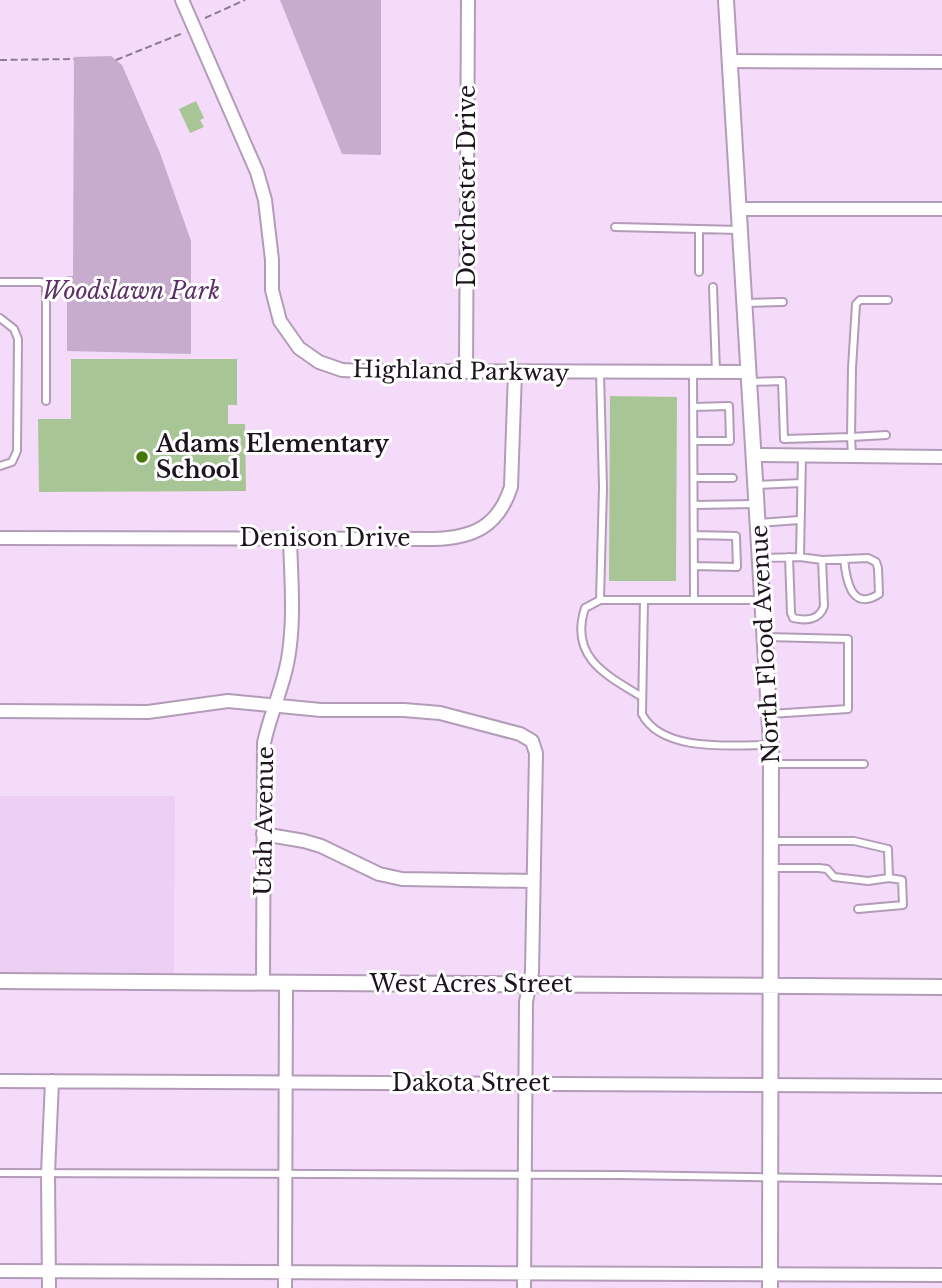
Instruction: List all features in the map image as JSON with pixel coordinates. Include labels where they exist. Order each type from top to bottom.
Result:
[{"type":"street","name":"Highland Parkway","points":[[181,0],[189,27],[257,172],[268,219],[273,302],[279,321],[290,339],[319,362],[342,370],[716,372],[750,377]]},
{"type":"street","name":"Dorchester Drive","points":[[466,372],[468,0]]},
{"type":"street","name":"North Flood Avenue","points":[[726,0],[772,764],[770,1281]]},
{"type":"street","points":[[730,61],[942,62]]},
{"type":"street","points":[[739,209],[942,209]]},
{"type":"street","name":"Denison Drive","points":[[0,538],[433,540],[462,537],[483,528],[500,511],[512,487],[515,372]]},
{"type":"street","points":[[754,455],[942,457]]},
{"type":"street","name":"Utah Avenue","points":[[263,982],[264,743],[283,684],[290,644],[290,538]]},
{"type":"street","points":[[0,711],[148,712],[228,701],[321,709],[404,710],[440,713],[520,734],[532,741],[536,752],[533,972],[526,1002],[524,1288]]},
{"type":"street","points":[[263,834],[321,846],[379,874],[402,879],[533,881]]},
{"type":"street","name":"West Acres Street","points":[[0,981],[942,987]]},
{"type":"street","points":[[285,1288],[286,982]]},
{"type":"street","name":"Dakota Street","points":[[0,1081],[942,1086]]},
{"type":"street","points":[[49,1288],[48,1173],[52,1081]]},
{"type":"street","points":[[0,1271],[524,1272],[770,1281],[942,1275]]},
{"type":"lane","points":[[615,227],[740,230]]},
{"type":"lane","points":[[699,231],[699,272]]},
{"type":"lane","points":[[0,282],[41,282],[46,285],[46,401]]},
{"type":"lane","points":[[713,287],[716,372]]},
{"type":"lane","points":[[852,456],[852,368],[856,304],[860,300],[888,300]]},
{"type":"lane","points":[[745,303],[783,302]]},
{"type":"lane","points":[[0,318],[17,332],[19,345],[17,451],[12,462],[0,466]]},
{"type":"lane","points":[[693,372],[694,600]]},
{"type":"lane","points":[[600,373],[603,487],[600,600]]},
{"type":"lane","points":[[750,377],[782,381],[783,439],[886,435]]},
{"type":"lane","points":[[693,407],[729,406],[730,441],[694,441]]},
{"type":"lane","points":[[800,557],[802,455]]},
{"type":"lane","points":[[694,478],[733,478]]},
{"type":"lane","points":[[756,485],[801,483]]},
{"type":"lane","points":[[694,505],[758,504]]},
{"type":"lane","points":[[759,523],[799,520]]},
{"type":"lane","points":[[694,535],[736,536],[737,567],[694,566]]},
{"type":"lane","points":[[789,557],[793,618],[815,618],[822,613],[822,560]]},
{"type":"lane","points":[[761,558],[868,558],[876,562],[878,568],[879,594],[862,598],[853,594],[847,583],[844,559]]},
{"type":"lane","points":[[642,697],[591,660],[582,645],[580,622],[585,608],[600,600],[764,600]]},
{"type":"lane","points":[[644,600],[642,715],[648,725],[666,737],[715,745],[771,745]]},
{"type":"lane","points":[[766,637],[848,639],[848,709],[770,713]]},
{"type":"lane","points":[[772,764],[864,764]]},
{"type":"lane","points":[[772,841],[854,841],[888,849],[889,878]]},
{"type":"lane","points":[[772,868],[827,869],[834,877],[856,880],[902,880],[903,905],[858,909]]},
{"type":"lane","points":[[0,1173],[942,1180]]},
{"type":"path","points":[[116,60],[245,0]]},
{"type":"path","points":[[0,60],[74,59]]},
{"type":"shaded area","points":[[0,796],[175,796],[174,975],[0,974]]},
{"type":"green space","points":[[280,0],[381,0],[381,155],[342,154]]},
{"type":"green space","name":"Woodslawn Park","points":[[111,56],[122,65],[160,153],[191,241],[191,354],[67,351],[67,276],[73,276],[74,57]]},
{"type":"building","points":[[196,101],[204,118],[200,120],[204,127],[190,133],[179,109]]},
{"type":"building","name":"Adams Elementary School","points":[[71,359],[237,359],[237,405],[228,405],[228,424],[245,424],[246,491],[39,492],[38,419],[71,419]]},
{"type":"building","points":[[610,396],[677,397],[676,581],[609,581]]},
{"type":"place","name":"Adams Elementary School","points":[[142,457]]}]
